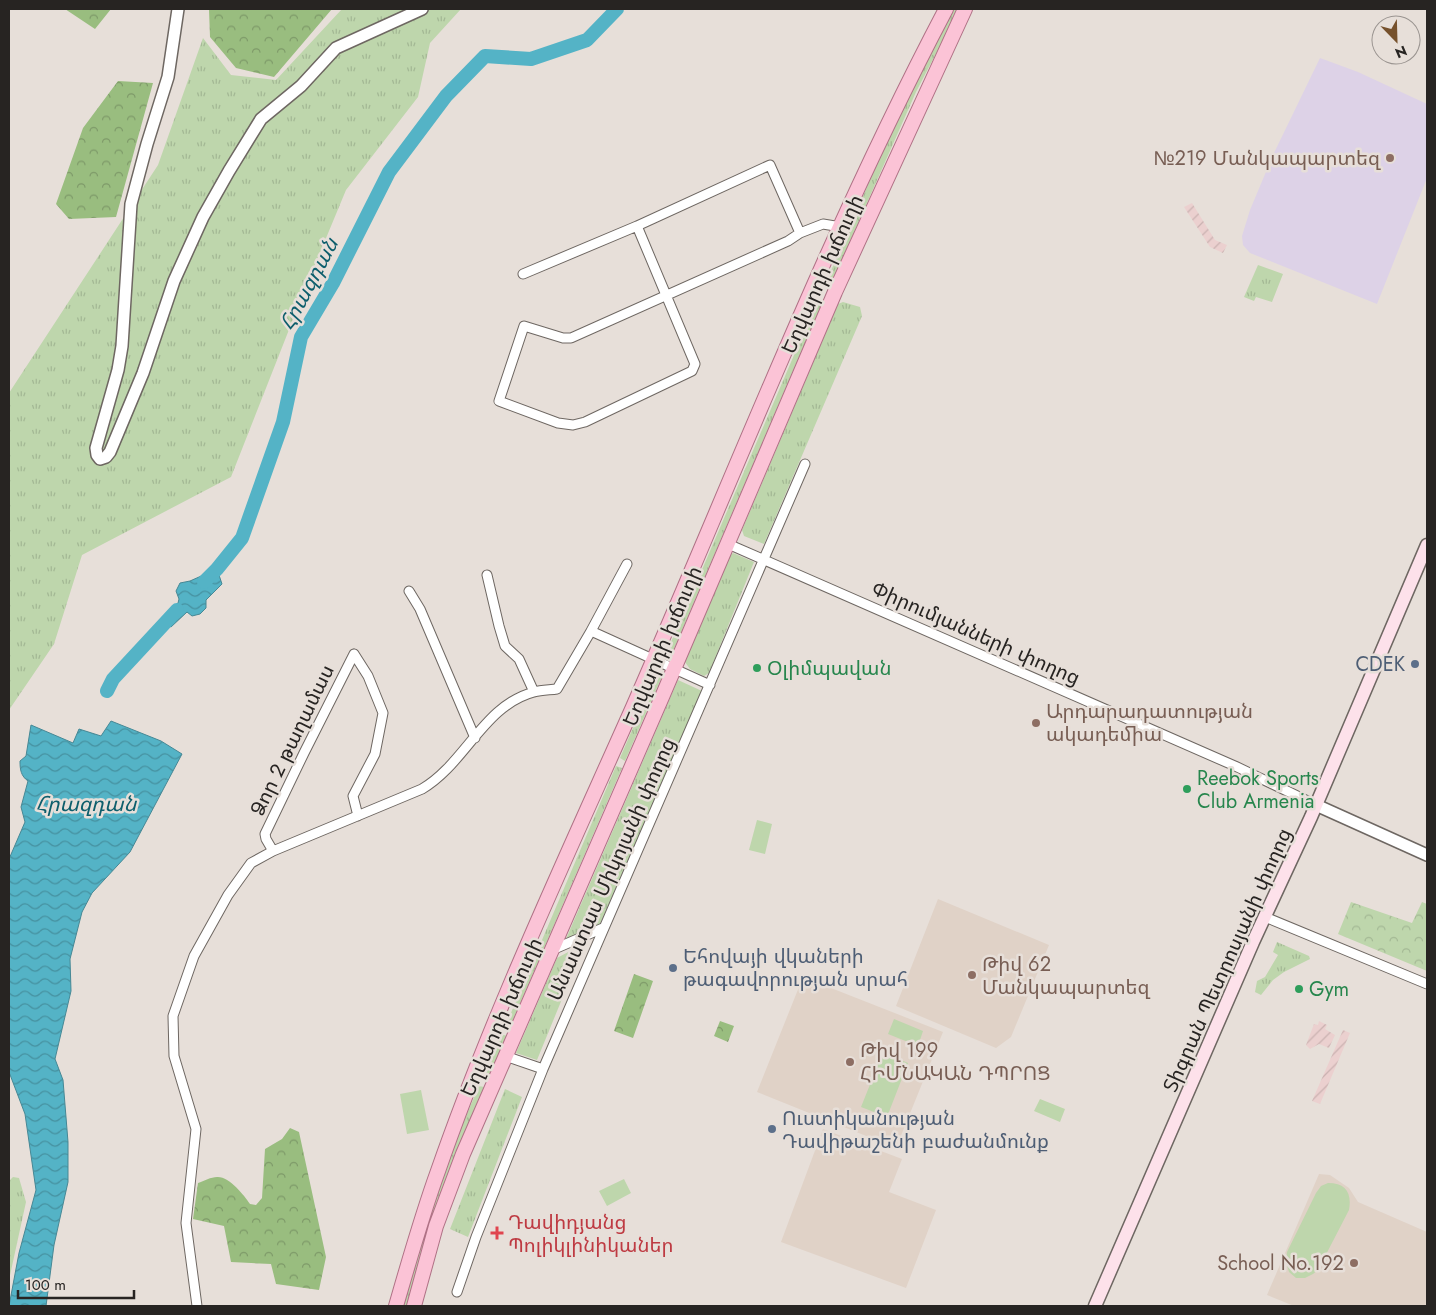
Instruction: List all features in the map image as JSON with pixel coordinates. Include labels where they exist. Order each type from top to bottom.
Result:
[{"type":"main road","name":"Եղվարդի խճուղի","points":[[396,1306],[426,1205],[475,1074],[516,973],[816,281],[906,84],[946,9]]},
{"type":"main road","name":"Եղվարդի խճուղի","points":[[414,1306],[436,1226],[463,1154],[728,544],[835,292],[965,9]]},
{"type":"main road","points":[[816,281],[835,292]]},
{"type":"main road","name":"Տիգրան Պետրոսյանի փողոց","points":[[1318,806],[1427,545]]},
{"type":"main road","name":"Տիգրան Պետրոսյանի փողոց","points":[[1095,1306],[1318,806],[1427,556]]},
{"type":"main road","name":"Տիգրան Պետրոսյանի փողոց","points":[[1103,1306],[1267,918]]},
{"type":"main road","points":[[475,1074],[494,1082]]},
{"type":"street","points":[[178,9],[168,77],[131,204],[122,346],[118,370],[96,448],[96,455],[100,459],[106,457],[110,452],[143,373],[174,281],[203,217],[262,119],[301,86],[336,48],[422,9]]},
{"type":"street","points":[[524,274],[770,165],[800,233]]},
{"type":"street","points":[[636,226],[666,296],[694,364],[692,371],[585,422],[573,425],[558,423],[499,401],[524,326],[563,338],[570,338],[666,296],[788,241],[800,233],[823,224],[841,227]]},
{"type":"street","name":"Անաստաս Միկոյանի փողոց","points":[[456,1292],[543,1069],[805,464]]},
{"type":"street","name":"Փիրումյանների փողոց","points":[[728,544],[1235,766],[1427,855]]},
{"type":"street","points":[[197,1306],[186,1223],[196,1128],[174,1056],[173,1016],[194,956],[228,895],[251,864],[273,851],[422,789],[437,780],[494,714],[517,699],[534,692],[557,689],[627,564]]},
{"type":"street","points":[[487,575],[505,646],[520,659],[534,692]]},
{"type":"street","points":[[409,591],[420,609],[474,738]]},
{"type":"street","points":[[591,631],[710,685]]},
{"type":"street","name":"Ձոր 2 թաղամաս","points":[[273,851],[265,834],[354,654],[368,676],[383,713],[375,754],[353,796],[358,816]]},
{"type":"street","points":[[1267,918],[1427,984]]},
{"type":"street","points":[[552,950],[604,928]]},
{"type":"street","points":[[506,1056],[543,1069]]},
{"type":"shaded area","points":[[1320,58],[1358,72],[1427,104],[1427,178],[1377,304],[1250,253],[1243,245],[1242,236],[1250,210],[1273,155]]},
{"type":"shaded area","points":[[1192,203],[1215,240],[1227,245],[1223,253],[1210,247],[1184,207]]},
{"type":"shaded area","name":"Թիվ 62 Մանկապարտեզ","points":[[938,899],[1049,945],[1011,1037],[996,1048],[896,1006]]},
{"type":"shaded area","name":"Թիվ 199 ՀԻՄՆԱԿԱՆ ԴՊՐՈՑ","points":[[803,977],[943,1032],[896,1148],[757,1092]]},
{"type":"shaded area","points":[[1319,1021],[1327,1025],[1325,1029],[1335,1035],[1329,1048],[1319,1044],[1310,1049],[1306,1045],[1314,1024],[1318,1025]]},
{"type":"shaded area","points":[[1343,1030],[1350,1033],[1320,1104],[1312,1101]]},
{"type":"shaded area","points":[[823,1129],[902,1159],[889,1192],[936,1210],[906,1288],[781,1242]]},
{"type":"shaded area","name":"School No.192","points":[[1319,1174],[1330,1175],[1349,1188],[1358,1202],[1427,1232],[1427,1306],[1294,1306],[1267,1295]]},
{"type":"green space","points":[[65,9],[111,9],[95,29]]},
{"type":"green space","points":[[209,9],[332,9],[274,77],[236,68],[210,37]]},
{"type":"green space","points":[[342,9],[461,9],[430,43],[418,97],[346,190],[231,477],[82,555],[54,644],[9,710],[9,393],[158,165],[203,38],[231,75],[276,80]]},
{"type":"green space","points":[[952,9],[959,9],[916,92],[832,282],[827,280],[882,152]]},
{"type":"green space","points":[[118,81],[153,83],[116,217],[69,219],[56,204],[83,128]]},
{"type":"green space","points":[[1258,265],[1283,274],[1272,302],[1256,297],[1254,301],[1244,297]]},
{"type":"green space","points":[[818,299],[823,301],[670,658],[665,656]]},
{"type":"green space","points":[[843,302],[860,307],[862,316],[764,544],[744,536],[742,530],[838,304]]},
{"type":"green space","points":[[733,553],[754,562],[709,673],[704,676],[690,669],[685,662],[728,557]]},
{"type":"green space","points":[[657,672],[663,674],[625,761],[620,758]]},
{"type":"green space","points":[[678,680],[702,691],[600,924],[566,939]]},
{"type":"green space","points":[[616,766],[622,768],[509,1029],[505,1027]]},
{"type":"green space","points":[[757,820],[772,824],[765,854],[749,850]]},
{"type":"green space","points":[[1351,902],[1412,923],[1422,902],[1427,904],[1427,971],[1338,934]]},
{"type":"green space","points":[[1277,942],[1309,956],[1310,959],[1284,972],[1273,980],[1261,995],[1255,992],[1257,981],[1265,977],[1278,955],[1273,952]]},
{"type":"green space","points":[[585,943],[537,1060],[516,1053],[557,958]]},
{"type":"green space","points":[[634,974],[653,981],[633,1038],[614,1031]]},
{"type":"green space","points":[[894,1019],[923,1031],[918,1046],[888,1034]]},
{"type":"green space","points":[[720,1021],[734,1026],[728,1042],[714,1036]]},
{"type":"green space","points":[[501,1034],[507,1036],[490,1075],[484,1073]]},
{"type":"green space","points":[[883,1052],[908,1063],[887,1117],[861,1107]]},
{"type":"green space","points":[[479,1086],[484,1087],[455,1159],[407,1306],[402,1306],[422,1232],[451,1151]]},
{"type":"green space","points":[[505,1089],[522,1097],[468,1237],[450,1229]]},
{"type":"green space","points":[[421,1090],[429,1130],[407,1134],[400,1094]]},
{"type":"green space","points":[[1040,1099],[1065,1109],[1060,1122],[1034,1111]]},
{"type":"green space","points":[[290,1128],[299,1132],[326,1257],[319,1290],[276,1284],[271,1264],[231,1262],[224,1226],[193,1219],[198,1183],[212,1178],[222,1178],[231,1183],[250,1204],[256,1205],[262,1198],[265,1149],[282,1139]]},
{"type":"green space","points":[[13,1177],[19,1178],[26,1202],[9,1280],[9,1181]]},
{"type":"green space","points":[[624,1179],[631,1193],[607,1206],[599,1191]]},
{"type":"green space","points":[[1334,1183],[1346,1190],[1350,1199],[1349,1210],[1318,1270],[1305,1278],[1296,1278],[1289,1272],[1286,1262],[1287,1252],[1316,1193],[1321,1186]]},
{"type":"water","points":[[217,569],[222,584],[206,600],[206,608],[200,614],[192,616],[187,612],[171,627],[165,623],[161,618],[178,603],[179,599],[176,591],[180,583],[190,581]]},
{"type":"water","name":"Հրազդան","points":[[111,721],[161,741],[182,754],[130,852],[92,893],[82,912],[70,959],[71,991],[55,1059],[63,1080],[68,1142],[68,1182],[54,1245],[46,1306],[9,1306],[19,1253],[36,1190],[25,1114],[9,1072],[9,859],[25,822],[21,807],[28,781],[21,772],[20,761],[26,756],[31,725],[73,743],[79,729],[101,736]]},
{"type":"waterway","name":"Հրազդան","points":[[204,582],[242,538],[283,422],[301,337],[333,283],[389,172],[446,96],[485,56],[531,59],[587,40],[617,9]]},
{"type":"waterway","name":"Հրազդան","points":[[107,691],[113,679],[177,610]]},
{"type":"place","name":"№219 Մանկապարտեզ","points":[[1390,158]]},
{"type":"place","name":"CDEK","points":[[1415,664]]},
{"type":"place","name":"Օլիմպավան","points":[[757,668]]},
{"type":"place","name":"Արդարադատության ակադեմիա","points":[[1036,723]]},
{"type":"place","name":"Reebok Sports Club Armenia","points":[[1187,789]]},
{"type":"place","name":"Եհովայի վկաների թագավորության սրահ","points":[[673,968]]},
{"type":"place","name":"Թիվ 62 Մանկապարտեզ","points":[[972,975]]},
{"type":"place","name":"Gym","points":[[1299,989]]},
{"type":"place","name":"Թիվ 199 ՀԻՄՆԱԿԱՆ ԴՊՐՈՑ","points":[[850,1062]]},
{"type":"place","name":"Ուստիկանության Դավիթաշենի բաժանմունք","points":[[772,1129]]},
{"type":"place","name":"Դավիդյանց Պոլիկլինիկաներ","points":[[497,1233]]},
{"type":"place","name":"School No.192","points":[[1354,1263]]}]
